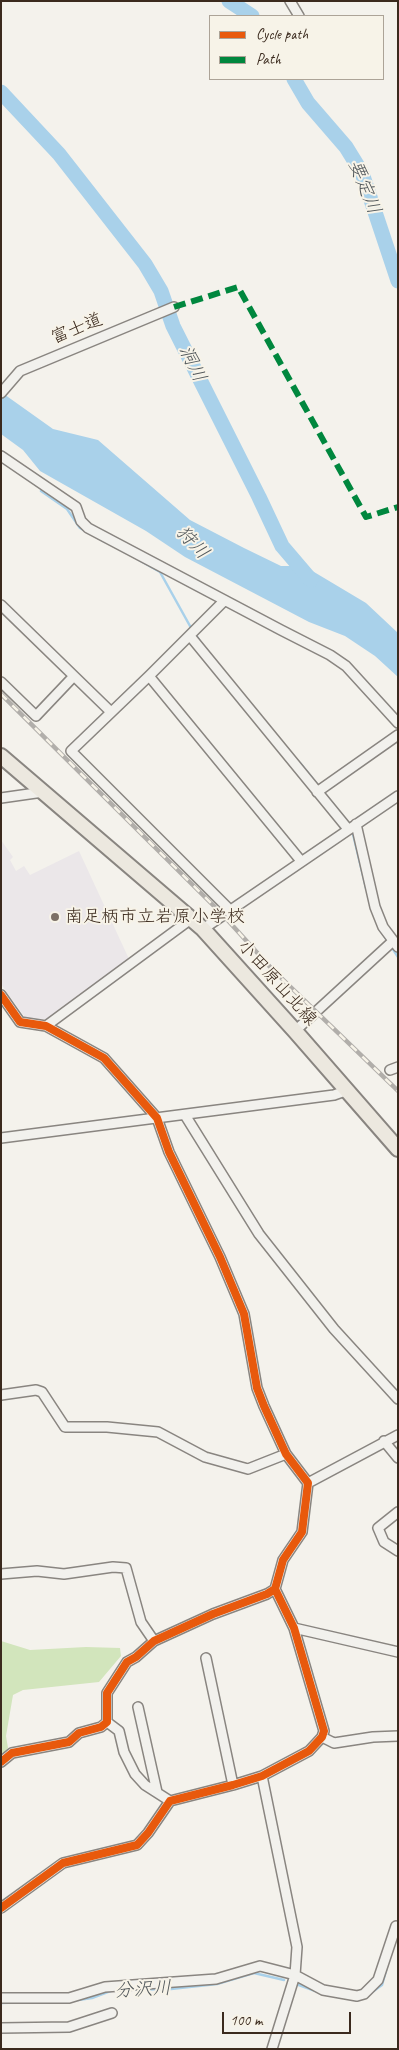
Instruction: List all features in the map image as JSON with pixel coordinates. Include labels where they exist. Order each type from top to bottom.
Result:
[{"type":"main road","name":"小田原山北線","points":[[1,756],[202,929],[348,1090],[398,1149]]},
{"type":"street","points":[[290,1],[298,15]]},
{"type":"street","name":"富士道","points":[[1,393],[20,370],[174,307]]},
{"type":"street","points":[[1,456],[76,507],[81,521],[88,528],[224,601],[330,654],[346,666],[398,723]]},
{"type":"street","points":[[224,601],[70,751],[230,910]]},
{"type":"street","points":[[1,606],[111,712]]},
{"type":"street","points":[[190,636],[317,792],[352,826],[375,907],[383,927],[396,944],[295,1031]]},
{"type":"street","points":[[1,682],[36,716],[74,676]]},
{"type":"street","points":[[149,676],[301,862]]},
{"type":"street","points":[[317,792],[398,735]]},
{"type":"street","points":[[1,798],[42,792]]},
{"type":"street","points":[[202,929],[398,796]]},
{"type":"street","points":[[46,1026],[191,919]]},
{"type":"street","points":[[1,995],[20,1022],[46,1026],[104,1058],[157,1118],[169,1152],[220,1257],[244,1314],[257,1388],[286,1454],[308,1483],[302,1532],[283,1560],[275,1588],[267,1594],[213,1614],[154,1641],[136,1657],[127,1662],[107,1693],[107,1722]]},
{"type":"street","points":[[1,1138],[334,1095],[348,1090]]},
{"type":"street","points":[[185,1115],[259,1234],[334,1329],[398,1399]]},
{"type":"street","points":[[1,1395],[36,1390],[42,1392],[65,1427],[108,1427],[158,1432],[205,1457],[248,1469],[286,1454]]},
{"type":"street","points":[[308,1483],[398,1435]]},
{"type":"street","points":[[384,1441],[398,1458]]},
{"type":"street","points":[[398,1512],[378,1528],[384,1542],[398,1551]]},
{"type":"street","points":[[1,1574],[37,1571],[64,1574],[113,1567],[126,1568],[141,1622],[154,1641]]},
{"type":"street","points":[[1,1908],[63,1863],[137,1844],[148,1833],[170,1801],[262,1776],[309,1752],[322,1738],[324,1731],[294,1628],[275,1588]]},
{"type":"street","points":[[294,1628],[398,1652]]},
{"type":"street","points":[[206,1658],[233,1785]]},
{"type":"street","points":[[138,1707],[156,1792]]},
{"type":"street","points":[[1,1762],[12,1753],[68,1742],[79,1733],[101,1727],[107,1722]]},
{"type":"street","points":[[107,1722],[119,1730],[124,1752],[135,1774],[145,1785],[170,1801]]},
{"type":"street","points":[[322,1738],[334,1742],[398,1736]]},
{"type":"street","points":[[262,1776],[297,1947],[295,1975],[272,2049]]},
{"type":"street","points":[[1,1998],[69,1998],[105,1987],[216,1979],[260,1966],[295,1975],[323,1990],[347,1996],[358,1996],[364,1994],[378,1980],[396,1926]]},
{"type":"street","points":[[1,2028],[69,2027],[112,2013]]},
{"type":"shaded area","name":"南足柄市立岩原小学校","points":[[1,840],[13,857],[10,860],[16,871],[24,866],[30,875],[79,851],[129,959],[46,1020],[28,1019],[24,1016],[1,984]]},
{"type":"green space","points":[[1,1641],[30,1650],[86,1647],[120,1648],[121,1656],[99,1682],[23,1690],[13,1695],[6,1736],[8,1748],[1,1757]]},
{"type":"water","name":"狩川","points":[[1,392],[53,429],[98,440],[190,520],[281,566],[304,566],[366,603],[398,633],[398,677],[375,656],[345,636],[309,622],[185,557],[146,531],[40,471],[23,450],[1,434]]},
{"type":"waterway","name":"要定川","points":[[229,1],[250,15]]},
{"type":"waterway","name":"要定川","points":[[295,80],[308,103],[346,147],[362,173],[398,281]]},
{"type":"waterway","name":"洞川","points":[[1,92],[59,154],[145,264],[161,291],[173,326],[282,546],[311,580]]},
{"type":"waterway","points":[[41,491],[67,509],[80,528],[105,542]]},
{"type":"waterway","points":[[132,556],[160,572],[201,643]]},
{"type":"waterway","points":[[300,763],[350,825]]},
{"type":"waterway","points":[[352,830],[366,888]]},
{"type":"waterway","points":[[381,931],[398,957]]},
{"type":"waterway","name":"分沢川","points":[[368,1995],[382,1985],[389,1960]]},
{"type":"waterway","name":"分沢川","points":[[121,1990],[171,1989],[217,1984],[254,1973],[284,1980]]},
{"type":"waterway","name":"分沢川","points":[[296,1984],[321,1993]]},
{"type":"waterway","name":"分沢川","points":[[78,2000],[92,1998],[113,1990]]},
{"type":"waterway","name":"分沢川","points":[[333,1996],[345,1998]]},
{"type":"waterway","name":"分沢川","points":[[1,2003],[30,2002]]},
{"type":"railway","points":[[1,694],[223,915],[271,968],[398,1091]]},
{"type":"marked path","points":[[174,307],[238,287],[366,517],[398,507]]},
{"type":"cycle path","points":[[1,995],[20,1022],[46,1026],[104,1058],[157,1118],[169,1152],[220,1257],[244,1314],[257,1388],[264,1406],[286,1454],[308,1483],[302,1532],[283,1560],[275,1589],[267,1594],[213,1614],[154,1641],[136,1657],[127,1662],[107,1693],[107,1722],[101,1727],[79,1733],[69,1742],[12,1753],[1,1762]]},
{"type":"cycle path","points":[[1,1908],[63,1863],[137,1845],[148,1833],[170,1801],[262,1776],[309,1751],[322,1737],[324,1731],[294,1628],[275,1589]]},
{"type":"place","name":"南足柄市立岩原小学校","points":[[55,917]]}]
